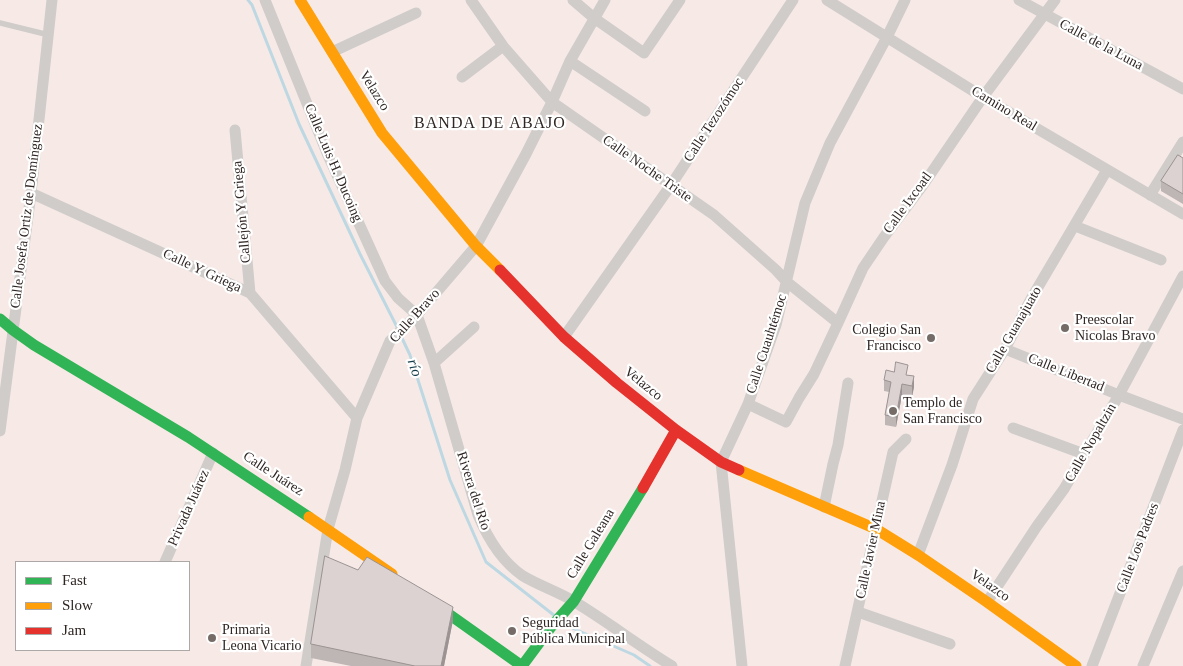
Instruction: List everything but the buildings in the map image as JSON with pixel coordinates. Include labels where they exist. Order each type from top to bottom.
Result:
[{"type":"street","name":"Calle Josefa Ortiz de Domínguez","points":[[0,431],[31,193],[52,0]]},
{"type":"street","name":"Calle Luis H. Ducoing","points":[[265,0],[327,153],[385,281],[416,317]]},
{"type":"street","name":"Velazco","points":[[300,0],[382,133],[476,246],[564,337],[617,383],[676,430],[721,462],[876,529],[987,602],[1076,666]]},
{"type":"street","name":"Calle Noche Triste","points":[[471,0],[503,46],[552,102],[714,215],[787,282],[838,323]]},
{"type":"street","points":[[573,0],[594,18],[644,53],[680,0]]},
{"type":"street","name":"Calle Bravo","points":[[306,666],[328,529],[345,470],[357,418],[390,341],[416,317],[476,246],[526,154],[570,61],[605,0]]},
{"type":"street","name":"Calle Tezozómoc","points":[[564,337],[671,186],[793,0]]},
{"type":"street","name":"Camino Real","points":[[827,0],[983,97],[1183,214]]},
{"type":"street","name":"Calle Cuauhtémoc","points":[[721,462],[748,404],[776,326],[812,186],[830,143],[905,0]]},
{"type":"street","name":"Calle de la Luna","points":[[1019,0],[1183,89]]},
{"type":"street","name":"Calle Ixcoatl","points":[[748,404],[786,422],[814,374],[863,268],[983,97],[1055,0]]},
{"type":"street","points":[[332,52],[416,13]]},
{"type":"street","points":[[462,77],[503,46]]},
{"type":"street","points":[[570,61],[645,111]]},
{"type":"street","name":"Callejón Y Griega","points":[[234,130],[250,294]]},
{"type":"street","points":[[1150,195],[1183,142]]},
{"type":"street","name":"Calle Guanajuato","points":[[918,555],[952,465],[973,399],[1005,349],[1031,299],[1107,170]]},
{"type":"street","name":"Calle Y Griega","points":[[31,193],[250,294],[357,418]]},
{"type":"street","points":[[1075,226],[1161,260]]},
{"type":"street","name":"Calle Nopaltzin","points":[[987,602],[1064,489],[1119,395],[1183,276]]},
{"type":"street","name":"Rivera del Río","points":[[416,317],[434,363],[478,515],[485,532],[496,550],[523,576],[672,666]]},
{"type":"street","name":"Calle Juárez","points":[[0,319],[13,331],[157,417],[213,453],[401,580]]},
{"type":"street","points":[[434,363],[474,327]]},
{"type":"street","name":"Calle Libertad","points":[[1005,349],[1183,419]]},
{"type":"street","points":[[824,507],[838,445],[848,383]]},
{"type":"street","points":[[1012,428],[1084,454]]},
{"type":"street","name":"Calle Galeana","points":[[522,666],[551,627],[572,604],[676,430]]},
{"type":"street","name":"Calle Los Padres","points":[[1092,666],[1183,430]]},
{"type":"street","name":"Calle Javier Mina","points":[[845,666],[893,452],[906,439]]},
{"type":"street","name":"Privada Juárez","points":[[165,561],[213,453]]},
{"type":"street","points":[[721,462],[742,666]]},
{"type":"street","points":[[1143,666],[1183,571]]},
{"type":"street","points":[[425,597],[522,666]]},
{"type":"street","points":[[858,612],[950,644]]},
{"type":"lane","points":[[0,23],[49,35]]},
{"type":"waterway","name":"río","points":[[248,0],[252,5],[299,124],[360,254],[398,329]]},
{"type":"waterway","name":"río","points":[[400,334],[410,355],[450,480],[486,562],[555,616]]},
{"type":"waterway","name":"río","points":[[562,621],[570,627],[634,655],[650,666]]},
{"type":"traffic: fast","points":[[0,319],[34,345],[188,437],[309,517]]},
{"type":"traffic: fast","points":[[436,605],[522,666],[551,627],[574,601],[643,488]]},
{"type":"traffic: slow","points":[[300,0],[382,133],[476,246],[500,270]]},
{"type":"traffic: slow","points":[[739,470],[876,529],[987,602],[1076,666]]},
{"type":"traffic: slow","points":[[309,517],[392,574]]},
{"type":"traffic: jam","points":[[500,270],[564,337],[617,383],[676,430],[721,462],[739,470]]},
{"type":"traffic: jam","points":[[643,488],[676,430]]},
{"type":"place","name":"Preescolar Nicolas Bravo","points":[[1065,328]]},
{"type":"place","name":"Colegio San Francisco","points":[[931,338]]},
{"type":"place","name":"Templo de San Francisco","points":[[893,411]]},
{"type":"place","name":"Seguridad Pública Municipal","points":[[512,631]]},
{"type":"place","name":"Primaria Leona Vicario","points":[[212,638]]},
{"type":"district","name":"BANDA DE ABAJO","points":[[490,124]]}]
